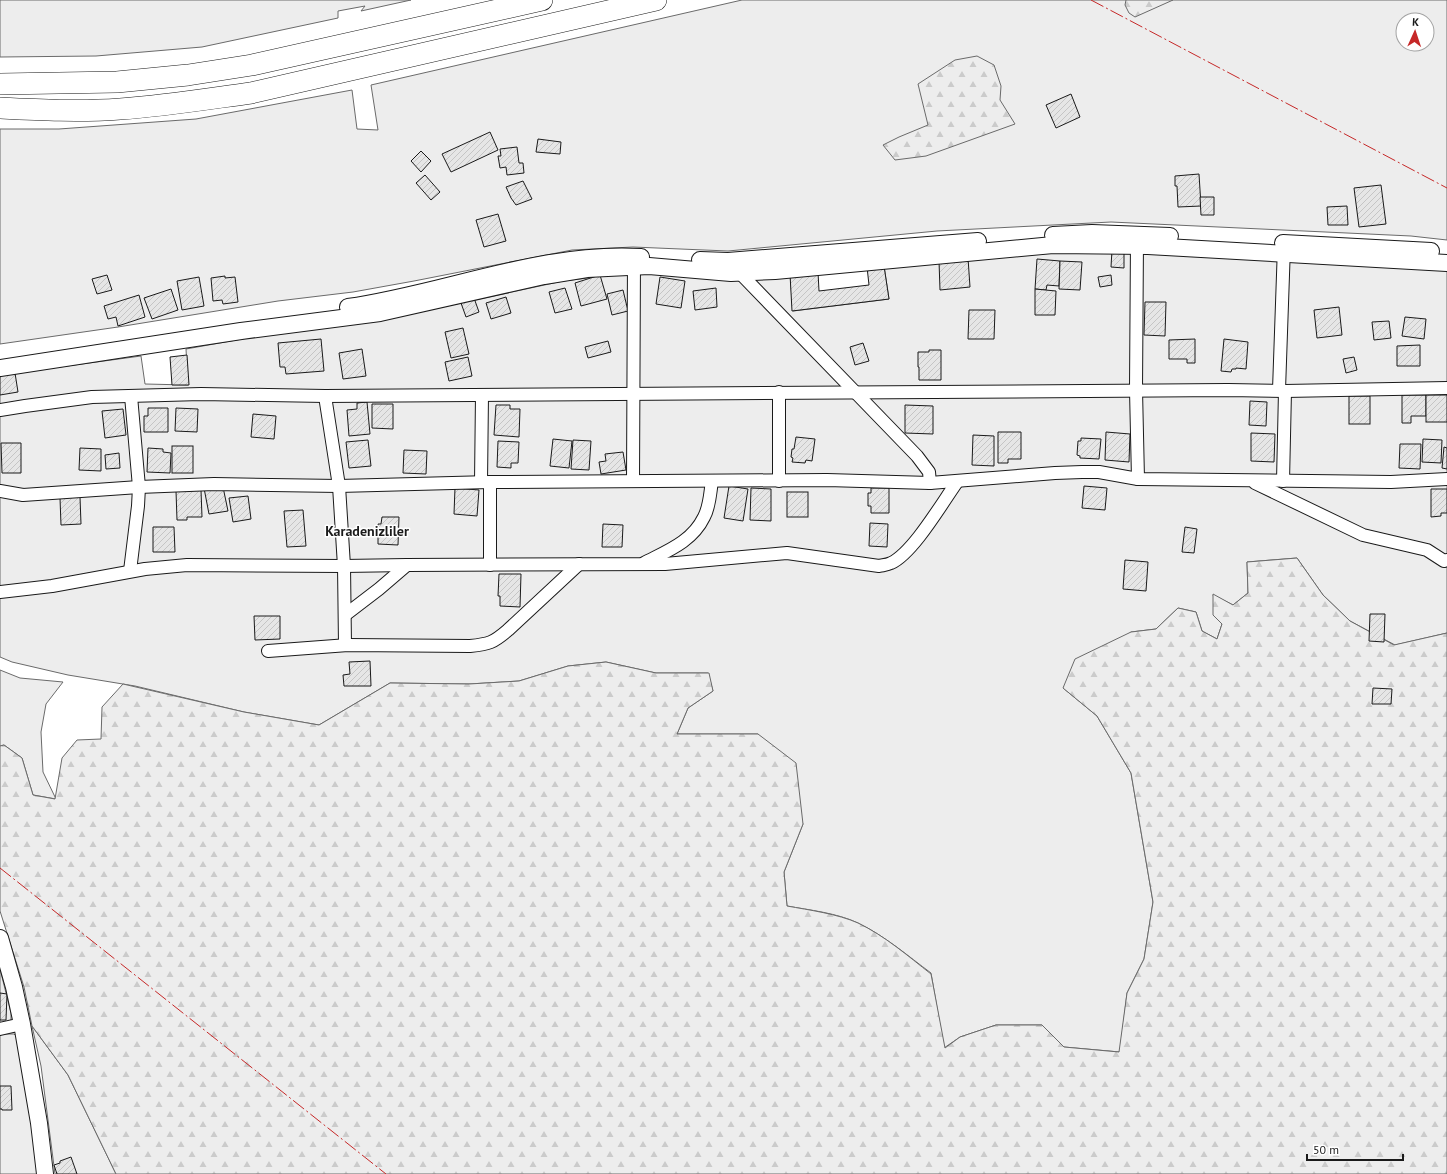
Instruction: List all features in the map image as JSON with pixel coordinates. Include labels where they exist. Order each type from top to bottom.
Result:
[{"type":"highway","points":[[0,84],[117,82],[188,75],[252,65],[542,0]]},
{"type":"highway","points":[[0,108],[64,110],[119,109],[185,103],[251,93],[656,0]]},
{"type":"main road","points":[[0,356],[358,305],[410,296],[545,263],[603,256],[634,262],[734,267],[1056,235],[1092,233],[1137,240],[1284,248],[1447,252]]},
{"type":"main road","points":[[1284,248],[1447,263]]},
{"type":"main road","points":[[0,368],[241,331],[380,313],[544,276],[634,262]]},
{"type":"main road","points":[[0,938],[14,987],[22,1024],[39,1123],[45,1174]]},
{"type":"street","points":[[1137,240],[1136,390],[1138,480]]},
{"type":"street","points":[[1283,481],[1282,391],[1284,248]]},
{"type":"street","points":[[633,481],[634,262]]},
{"type":"street","points":[[734,267],[917,456],[929,472],[930,484]]},
{"type":"street","points":[[0,410],[92,397],[201,394],[326,396],[1136,390],[1282,391],[1447,388]]},
{"type":"street","points":[[779,392],[779,481]]},
{"type":"street","points":[[482,395],[490,564]]},
{"type":"street","points":[[130,571],[139,487],[131,396]]},
{"type":"street","points":[[326,396],[339,486],[344,566],[345,645]]},
{"type":"street","points":[[0,491],[23,495],[139,487],[214,484],[339,486],[485,482],[827,480],[930,484],[1082,472],[1099,472],[1138,480],[1391,482],[1447,479]]},
{"type":"street","points":[[641,564],[680,544],[696,532],[705,516],[712,481]]},
{"type":"street","points":[[1251,481],[1363,535],[1427,550],[1444,561],[1447,560]]},
{"type":"street","points":[[0,592],[59,584],[130,571],[187,565],[344,566],[665,564],[787,553],[879,566],[891,563],[907,550],[921,534],[957,482]]},
{"type":"street","points":[[268,651],[345,645],[470,646],[487,644],[498,639],[579,564]]},
{"type":"street","points":[[345,615],[407,565]]},
{"type":"street","points":[[0,1029],[22,1024]]},
{"type":"green space","points":[[0,0],[411,0],[361,11],[365,6],[338,11],[338,18],[202,47],[96,56],[0,57]]},
{"type":"green space","points":[[742,0],[1447,0],[1447,240],[1411,236],[1111,222],[937,231],[728,251],[633,247],[572,250],[353,292],[278,301],[118,327],[0,344],[0,129],[59,129],[196,119],[352,90],[357,129],[378,130],[371,85]]},
{"type":"green space","points":[[1126,0],[1173,0],[1135,17],[1129,13],[1125,5]]},
{"type":"green space","points":[[977,56],[994,65],[1001,86],[1000,100],[1015,124],[926,156],[895,160],[883,145],[928,125],[918,84],[955,60]]},
{"type":"green space","points":[[1091,249],[1447,268],[1447,633],[1395,645],[1350,621],[1323,595],[1297,558],[1247,562],[1248,593],[1233,605],[1213,595],[1222,624],[1217,639],[1202,631],[1196,612],[1178,608],[1156,629],[1131,632],[1063,688],[1097,716],[1131,773],[1153,902],[1144,959],[1127,993],[1120,1052],[1064,1047],[1042,1025],[996,1025],[960,1037],[944,1048],[931,973],[887,940],[858,923],[832,914],[787,906],[784,872],[803,824],[758,734],[677,734],[688,708],[713,691],[708,673],[656,673],[606,662],[568,666],[519,681],[469,684],[390,683],[319,725],[244,712],[135,686],[68,675],[12,662],[0,657],[0,375],[141,356],[145,384],[188,385],[186,349],[270,334],[382,320],[563,281],[622,274],[790,274],[793,311],[889,299],[884,266]]},
{"type":"green space","points":[[1297,558],[1323,595],[1350,621],[1394,645],[1447,633],[1447,1174],[116,1174],[68,1075],[32,1026],[24,987],[0,911],[0,746],[4,745],[22,758],[33,795],[55,799],[62,758],[77,740],[101,739],[102,707],[123,684],[244,712],[319,725],[390,683],[469,684],[519,681],[568,666],[606,662],[656,673],[709,673],[713,691],[688,708],[677,734],[758,734],[796,763],[803,824],[784,872],[787,906],[833,915],[858,923],[887,940],[931,974],[945,1048],[960,1037],[996,1025],[1042,1025],[1064,1047],[1119,1052],[1127,993],[1144,959],[1153,902],[1131,773],[1097,716],[1063,688],[1075,659],[1131,632],[1156,629],[1178,608],[1196,612],[1202,631],[1217,639],[1222,624],[1213,615],[1213,594],[1233,605],[1248,593],[1247,562]]},
{"type":"green space","points":[[0,670],[20,678],[63,682],[46,704],[41,732],[43,772],[56,799],[33,795],[22,758],[4,745],[0,746]]},
{"type":"green space","points":[[0,969],[11,1013],[11,1021],[0,1026]]},
{"type":"green space","points":[[32,1026],[68,1075],[116,1174],[55,1174],[41,1066]]},
{"type":"green space","points":[[0,1034],[14,1034],[18,1038],[35,1137],[37,1174],[0,1174]]},
{"type":"building","points":[[1071,94],[1080,117],[1056,128],[1046,105]]},
{"type":"building","points":[[490,132],[498,150],[451,172],[442,154]]},
{"type":"building","points":[[538,139],[561,142],[560,154],[536,152]]},
{"type":"building","points":[[517,147],[519,163],[523,163],[524,173],[507,175],[506,167],[500,168],[498,156],[501,156],[500,149]]},
{"type":"building","points":[[421,151],[431,161],[421,172],[411,161]]},
{"type":"building","points":[[1199,174],[1201,206],[1178,207],[1175,176]]},
{"type":"building","points":[[425,175],[440,192],[431,200],[416,183]]},
{"type":"building","points":[[523,181],[532,199],[516,205],[506,187]]},
{"type":"building","points":[[1381,185],[1386,224],[1359,227],[1354,188]]},
{"type":"building","points":[[1200,197],[1214,197],[1214,215],[1201,215]]},
{"type":"building","points":[[1347,206],[1348,225],[1328,225],[1327,207]]},
{"type":"building","points":[[498,214],[506,241],[484,247],[476,220]]},
{"type":"building","points":[[1112,250],[1124,251],[1124,268],[1111,267]]},
{"type":"building","points":[[968,258],[970,287],[940,290],[939,261]]},
{"type":"building","points":[[1037,259],[1060,261],[1059,286],[1047,285],[1046,290],[1035,289]]},
{"type":"building","points":[[1060,261],[1082,262],[1080,290],[1059,289]]},
{"type":"building","points":[[884,266],[889,299],[792,311],[790,274],[818,272],[819,291],[869,285],[867,267]]},
{"type":"building","points":[[107,275],[112,290],[97,294],[92,279]]},
{"type":"building","points":[[600,275],[607,299],[581,306],[575,283]]},
{"type":"building","points":[[1111,275],[1112,285],[1100,287],[1098,277]]},
{"type":"building","points":[[225,276],[225,278],[235,277],[238,302],[223,304],[222,300],[213,301],[211,278]]},
{"type":"building","points":[[199,277],[204,306],[182,310],[177,281]]},
{"type":"building","points":[[660,277],[685,281],[681,308],[656,304]]},
{"type":"building","points":[[565,288],[572,309],[555,313],[549,292]]},
{"type":"building","points":[[716,288],[717,307],[695,310],[693,291]]},
{"type":"building","points":[[171,289],[178,310],[152,319],[144,298]]},
{"type":"building","points":[[1035,289],[1056,291],[1055,315],[1035,315]]},
{"type":"building","points":[[623,290],[628,311],[612,315],[607,294]]},
{"type":"building","points":[[139,295],[145,317],[118,326],[116,317],[108,319],[104,306]]},
{"type":"building","points":[[506,297],[511,313],[491,319],[486,303]]},
{"type":"building","points":[[474,298],[479,312],[466,317],[461,303]]},
{"type":"building","points":[[1145,302],[1166,302],[1165,336],[1144,335]]},
{"type":"building","points":[[1339,307],[1342,335],[1317,338],[1314,310]]},
{"type":"building","points":[[969,310],[995,310],[994,339],[968,339]]},
{"type":"building","points":[[1405,317],[1426,319],[1424,339],[1402,336]]},
{"type":"building","points":[[1389,321],[1391,338],[1374,340],[1372,322]]},
{"type":"building","points":[[463,328],[469,354],[451,358],[445,332]]},
{"type":"building","points":[[321,339],[324,371],[286,374],[285,367],[280,367],[278,343]]},
{"type":"building","points":[[1195,339],[1195,363],[1187,363],[1187,359],[1169,359],[1169,340]]},
{"type":"building","points":[[1224,339],[1248,342],[1246,369],[1236,368],[1232,369],[1231,372],[1221,371]]},
{"type":"building","points":[[608,341],[611,352],[588,358],[585,347]]},
{"type":"building","points":[[863,343],[869,361],[855,365],[850,347]]},
{"type":"building","points":[[1420,345],[1420,366],[1397,366],[1397,346]]},
{"type":"building","points":[[362,349],[366,376],[343,379],[339,353]]},
{"type":"building","points":[[929,350],[941,350],[941,380],[919,380],[918,352],[929,352]]},
{"type":"building","points":[[187,355],[189,385],[172,385],[170,357]]},
{"type":"building","points":[[468,357],[472,376],[449,381],[445,362]]},
{"type":"building","points":[[1354,357],[1357,370],[1346,373],[1343,359]]},
{"type":"building","points":[[15,373],[18,392],[0,395],[0,375]]},
{"type":"building","points":[[1402,395],[1426,395],[1426,416],[1411,416],[1411,423],[1402,423]]},
{"type":"building","points":[[1426,395],[1447,395],[1447,422],[1426,422]]},
{"type":"building","points":[[1349,396],[1370,396],[1370,424],[1349,424]]},
{"type":"building","points":[[1250,401],[1267,402],[1266,426],[1249,425]]},
{"type":"building","points":[[367,402],[370,434],[349,436],[347,410],[357,409],[357,403]]},
{"type":"building","points":[[372,404],[393,404],[393,429],[372,428]]},
{"type":"building","points":[[496,405],[510,405],[510,409],[520,409],[519,437],[494,435]]},
{"type":"building","points":[[905,405],[933,406],[933,434],[905,433]]},
{"type":"building","points":[[148,408],[168,408],[168,432],[144,432],[144,416],[148,416]]},
{"type":"building","points":[[176,408],[198,409],[197,432],[175,431]]},
{"type":"building","points":[[123,409],[126,435],[105,438],[102,411]]},
{"type":"building","points":[[253,414],[276,416],[274,439],[251,437]]},
{"type":"building","points":[[998,432],[1021,432],[1021,459],[1008,459],[1008,463],[998,463]]},
{"type":"building","points":[[1106,432],[1130,434],[1129,462],[1105,460]]},
{"type":"building","points":[[1251,433],[1275,434],[1274,462],[1251,461]]},
{"type":"building","points":[[973,435],[994,436],[994,466],[972,465]]},
{"type":"building","points":[[796,437],[815,439],[812,461],[806,460],[805,463],[792,462],[792,449],[794,449]]},
{"type":"building","points":[[1081,438],[1101,439],[1099,459],[1080,458],[1080,456],[1077,455],[1078,441],[1081,441]]},
{"type":"building","points":[[553,439],[572,441],[569,468],[550,466]]},
{"type":"building","points":[[1423,439],[1442,440],[1441,463],[1422,462]]},
{"type":"building","points":[[368,440],[371,466],[349,468],[346,442]]},
{"type":"building","points":[[573,440],[591,441],[589,470],[571,469]]},
{"type":"building","points":[[498,441],[519,442],[518,463],[511,463],[511,468],[497,467]]},
{"type":"building","points":[[1,443],[21,443],[21,473],[2,473]]},
{"type":"building","points":[[1400,444],[1421,444],[1420,469],[1399,468]]},
{"type":"building","points":[[172,446],[193,446],[193,473],[172,473]]},
{"type":"building","points":[[1444,447],[1447,448],[1447,469],[1442,468]]},
{"type":"building","points":[[80,448],[101,449],[101,471],[79,470]]},
{"type":"building","points":[[148,448],[163,449],[163,452],[171,453],[170,473],[147,472]]},
{"type":"building","points":[[404,450],[427,451],[426,474],[403,473]]},
{"type":"building","points":[[623,452],[626,470],[601,474],[599,462],[606,461],[605,454]]},
{"type":"building","points":[[119,453],[120,468],[106,469],[105,455]]},
{"type":"building","points":[[729,486],[748,489],[743,521],[724,518]]},
{"type":"building","points":[[1084,486],[1107,488],[1105,510],[1082,508]]},
{"type":"building","points":[[223,487],[228,511],[209,514],[204,488]]},
{"type":"building","points":[[455,488],[479,490],[477,516],[454,514]]},
{"type":"building","points":[[751,488],[771,489],[771,521],[750,520]]},
{"type":"building","points":[[871,488],[889,488],[889,513],[871,513],[871,506],[868,506],[868,493],[871,493]]},
{"type":"building","points":[[1431,489],[1447,489],[1447,513],[1441,513],[1441,516],[1431,517]]},
{"type":"building","points":[[201,490],[202,517],[187,517],[187,520],[177,520],[176,491]]},
{"type":"building","points":[[787,492],[808,492],[808,517],[787,517]]},
{"type":"building","points":[[248,496],[251,519],[233,522],[229,498]]},
{"type":"building","points":[[80,497],[81,524],[61,525],[60,498]]},
{"type":"building","points":[[303,510],[306,546],[287,547],[284,511]]},
{"type":"building","points":[[382,517],[399,517],[398,545],[378,544],[378,524],[381,524]]},
{"type":"building","points":[[870,523],[888,524],[887,547],[869,546]]},
{"type":"building","points":[[603,524],[623,525],[622,547],[602,547]]},
{"type":"building","points":[[153,527],[174,527],[175,552],[153,552]]},
{"type":"building","points":[[1185,527],[1197,529],[1194,553],[1182,552]]},
{"type":"building","points":[[1125,560],[1148,562],[1146,591],[1123,589]]},
{"type":"building","points":[[499,574],[521,574],[520,607],[500,606],[500,596],[498,596]]},
{"type":"building","points":[[1370,614],[1385,614],[1384,642],[1369,641]]},
{"type":"building","points":[[254,616],[280,616],[280,639],[255,640]]},
{"type":"building","points":[[370,661],[371,686],[344,686],[343,675],[350,674],[349,662]]},
{"type":"building","points":[[1373,688],[1392,689],[1391,704],[1372,704]]},
{"type":"building","points":[[0,993],[7,994],[6,1020],[0,1020]]},
{"type":"building","points":[[0,1086],[11,1086],[12,1110],[0,1109]]},
{"type":"building","points":[[71,1157],[77,1174],[57,1174],[54,1165]]},
{"type":"power","points":[[1091,0],[1447,188]]},
{"type":"power","points":[[0,868],[386,1174]]},
{"type":"district","name":"Karadenizliler","points":[[367,531]]}]
